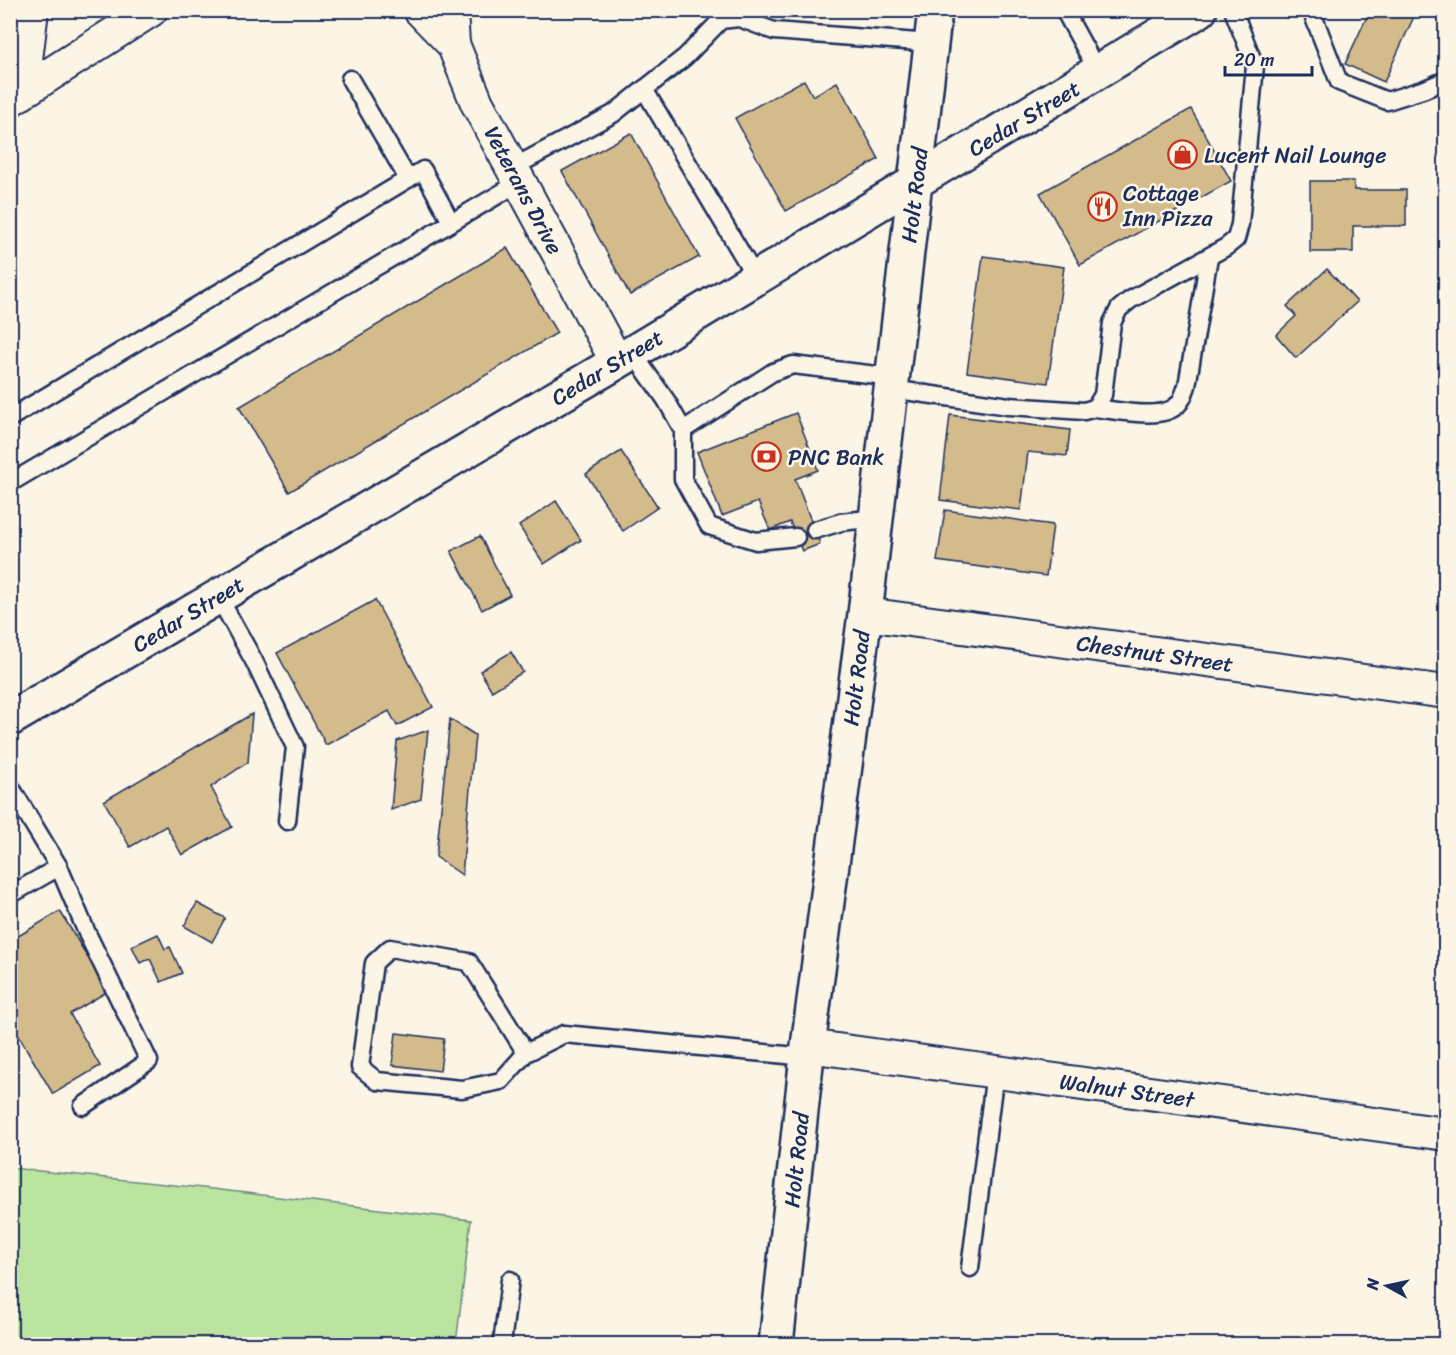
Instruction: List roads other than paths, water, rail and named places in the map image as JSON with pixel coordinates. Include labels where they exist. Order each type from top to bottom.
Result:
[{"type":"main road","name":"Holt Road","points":[[776,1344],[808,1052],[865,614],[935,10]]},
{"type":"main road","name":"Cedar Street","points":[[10,719],[625,357],[1200,10]]},
{"type":"street","points":[[16,97],[32,10]]},
{"type":"street","points":[[16,97],[151,10]]},
{"type":"street","points":[[420,10],[453,44]]},
{"type":"street","name":"Veterans Drive","points":[[451,10],[453,44],[477,103],[516,175],[625,357]]},
{"type":"street","name":"Chestnut Street","points":[[865,614],[1446,692]]},
{"type":"street","name":"Walnut Street","points":[[808,1052],[995,1072],[1446,1134]]},
{"type":"lane","points":[[1064,10],[1098,72]]},
{"type":"lane","points":[[1095,408],[1103,396],[1112,323],[1119,309],[1130,300],[1209,257],[1236,239],[1240,224],[1255,66],[1233,10]]},
{"type":"lane","points":[[1311,10],[1340,82],[1387,101],[1446,80]]},
{"type":"lane","points":[[10,483],[451,222],[516,175],[613,114],[685,57],[721,20],[739,18],[774,31],[931,43]]},
{"type":"lane","points":[[350,79],[408,179]]},
{"type":"lane","points":[[644,89],[756,278]]},
{"type":"lane","points":[[10,418],[423,170],[451,222]]},
{"type":"lane","points":[[683,430],[773,372],[793,366],[1009,406],[1084,411],[1095,408],[1151,414],[1167,412],[1179,404],[1187,386],[1209,257]]},
{"type":"lane","points":[[625,357],[666,400],[683,430],[683,478],[709,526],[756,541],[796,537]]},
{"type":"lane","points":[[815,530],[841,522],[876,518]]},
{"type":"lane","points":[[218,596],[254,661],[295,747],[287,821]]},
{"type":"lane","points":[[10,786],[59,867],[87,933],[150,1061],[83,1106]]},
{"type":"lane","points":[[10,895],[59,867]]},
{"type":"lane","points":[[526,1053],[469,962],[390,948],[374,963],[360,1066],[377,1080],[462,1089],[501,1081],[526,1053],[564,1034],[808,1052]]},
{"type":"lane","points":[[969,1268],[995,1072]]},
{"type":"lane","points":[[502,1344],[510,1280]]},
{"type":"place","name":"Lucent Nail Lounge","points":[[1183,155]]},
{"type":"place","name":"Cottage Inn Pizza","points":[[1102,206]]},
{"type":"place","name":"PNC Bank","points":[[767,457]]}]
